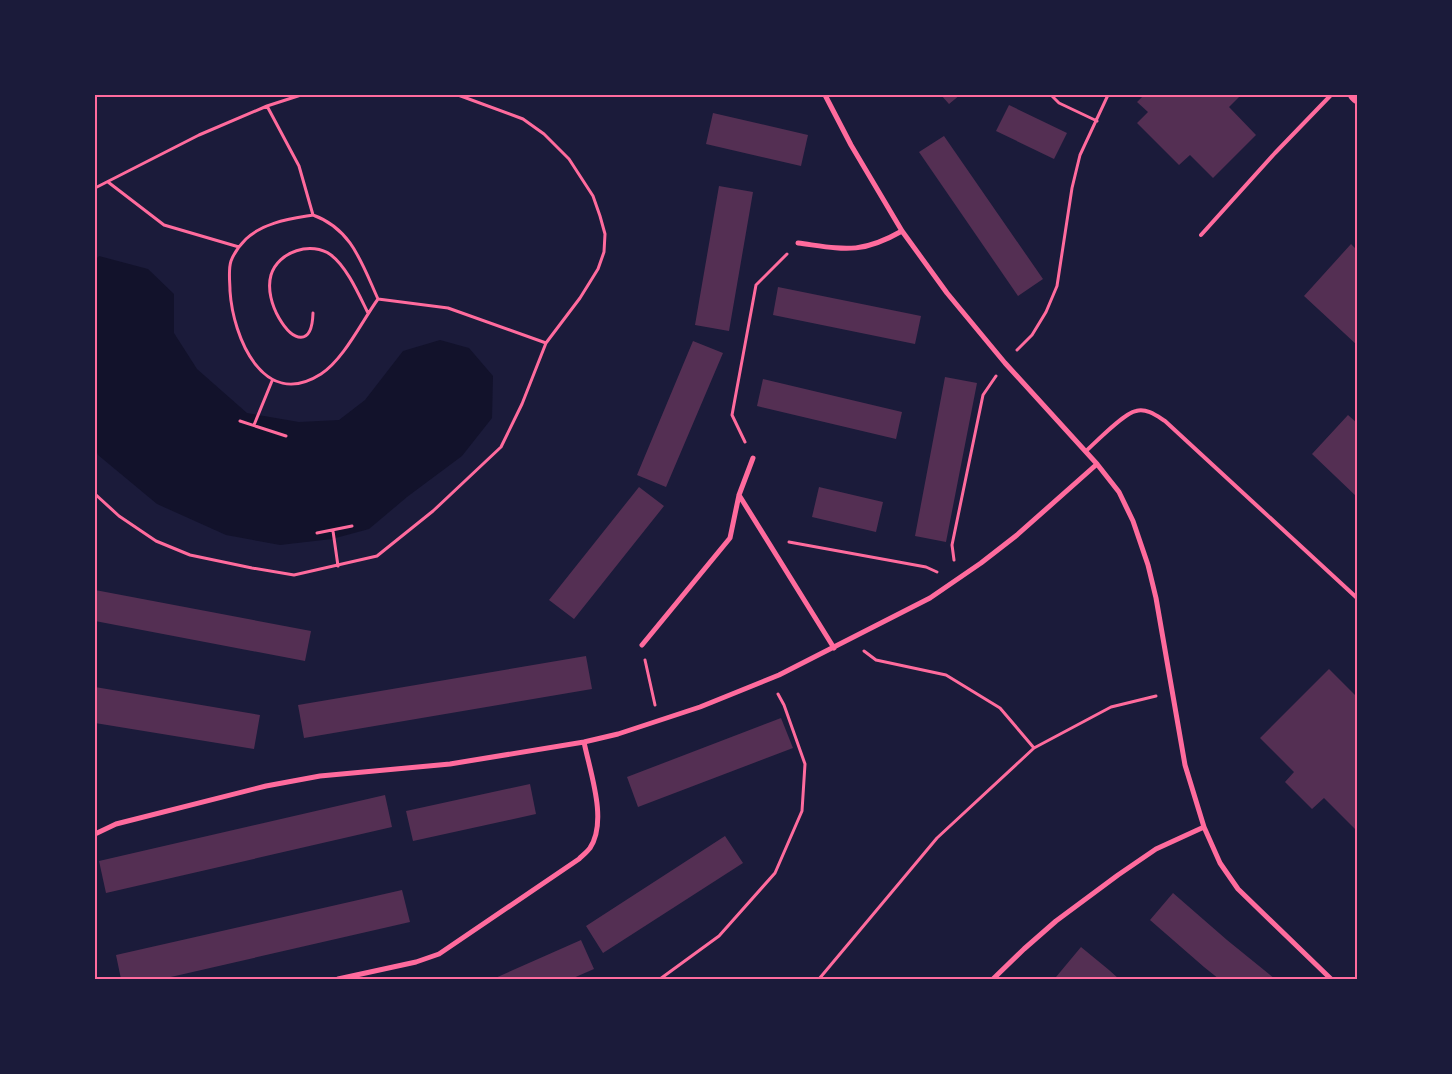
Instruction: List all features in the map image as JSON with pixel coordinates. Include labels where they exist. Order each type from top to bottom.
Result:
[{"type":"main road","points":[[1354,95],[1357,98]]},
{"type":"street","points":[[825,95],[851,145],[902,231],[947,293],[1005,363],[1098,464],[1118,492],[1129,514],[1148,565],[1156,598],[1185,765],[1204,827],[1220,863],[1238,889],[1331,979]]},
{"type":"street","points":[[798,243],[853,249],[872,246],[902,231]]},
{"type":"street","points":[[642,645],[730,538],[739,495],[754,458]]},
{"type":"street","points":[[95,834],[116,824],[266,786],[320,776],[450,764],[584,742],[659,722],[770,679],[930,598],[1017,535],[1098,464]]},
{"type":"street","points":[[739,495],[834,648]]},
{"type":"street","points":[[338,979],[416,962],[439,954],[579,859],[590,848],[597,831],[598,811],[584,742]]},
{"type":"street","points":[[995,978],[1056,921],[1118,875],[1156,849],[1204,827]]},
{"type":"lane","points":[[1201,235],[1275,152],[1332,95]]},
{"type":"lane","points":[[1086,452],[1122,419],[1135,411],[1143,410],[1153,413],[1165,421],[1357,598]]},
{"type":"path","points":[[95,188],[199,135],[267,106],[301,95]]},
{"type":"path","points":[[95,494],[118,516],[156,541],[190,555],[294,575],[377,556],[433,510],[501,446],[522,404],[546,343],[580,298],[598,269],[604,252],[605,234],[593,196],[568,159],[544,134],[524,119],[458,95]]},
{"type":"path","points":[[1051,95],[1059,103],[1097,121]]},
{"type":"path","points":[[955,581],[952,545],[983,395],[1005,363],[1032,335],[1046,312],[1057,286],[1072,188],[1080,155],[1108,95]]},
{"type":"path","points":[[267,106],[299,166],[313,216]]},
{"type":"path","points":[[108,182],[164,225],[239,247]]},
{"type":"path","points":[[313,216],[325,220],[351,243],[378,299],[359,330],[339,356],[321,374],[305,381],[288,384],[272,381],[248,356],[237,331],[231,301],[230,262],[247,238],[262,228],[280,221],[313,216]]},
{"type":"path","points":[[754,458],[732,415],[756,285],[798,243]]},
{"type":"path","points":[[313,313],[313,326],[309,334],[304,337],[295,336],[284,328],[274,311],[270,294],[269,282],[271,272],[287,255],[300,249],[320,249],[331,255],[341,265],[354,285],[368,313]]},
{"type":"path","points":[[378,299],[448,308],[546,343]]},
{"type":"path","points":[[254,425],[272,381]]},
{"type":"path","points":[[240,421],[286,436]]},
{"type":"path","points":[[317,533],[352,526]]},
{"type":"path","points":[[333,530],[338,566]]},
{"type":"path","points":[[766,538],[926,567],[955,581]]},
{"type":"path","points":[[849,640],[876,660],[946,675],[1000,708],[1034,748]]},
{"type":"path","points":[[642,645],[659,722]]},
{"type":"path","points":[[660,979],[719,936],[775,873],[802,811],[805,764],[784,706],[770,679]]},
{"type":"path","points":[[819,979],[937,838],[1034,748],[1111,707],[1173,692]]},
{"type":"shaded area","points":[[99,256],[148,269],[174,294],[174,333],[197,369],[247,413],[299,422],[339,420],[365,400],[403,351],[440,340],[469,348],[493,376],[492,418],[462,456],[407,497],[369,529],[332,539],[280,545],[226,535],[157,504],[98,455],[95,447],[95,260]]},
{"type":"building","points":[[941,95],[960,95],[949,104]]},
{"type":"building","points":[[1144,95],[1241,95],[1229,107],[1256,135],[1213,178],[1190,155],[1179,165],[1137,123],[1148,112],[1137,102]]},
{"type":"building","points":[[1009,105],[1067,133],[1054,159],[996,131]]},
{"type":"building","points":[[713,113],[808,135],[801,166],[706,144]]},
{"type":"building","points":[[944,136],[1043,279],[1018,296],[919,152]]},
{"type":"building","points":[[719,186],[753,192],[729,331],[695,325]]},
{"type":"building","points":[[1351,244],[1357,250],[1357,345],[1304,296]]},
{"type":"building","points":[[778,287],[921,316],[915,344],[773,315]]},
{"type":"building","points":[[693,341],[723,353],[666,487],[637,475]]},
{"type":"building","points":[[945,377],[977,383],[946,542],[915,536]]},
{"type":"building","points":[[763,379],[902,412],[896,439],[757,406]]},
{"type":"building","points":[[1348,415],[1357,423],[1357,497],[1312,454]]},
{"type":"building","points":[[639,487],[664,506],[574,619],[549,600]]},
{"type":"building","points":[[819,487],[883,502],[876,532],[812,517]]},
{"type":"building","points":[[95,590],[311,631],[305,661],[95,621]]},
{"type":"building","points":[[586,656],[592,689],[304,738],[298,705]]},
{"type":"building","points":[[1329,669],[1357,697],[1357,831],[1324,798],[1312,809],[1285,782],[1294,772],[1260,738]]},
{"type":"building","points":[[95,687],[260,715],[254,749],[95,723]]},
{"type":"building","points":[[781,718],[793,748],[638,807],[627,777]]},
{"type":"building","points":[[530,784],[536,814],[413,841],[406,811]]},
{"type":"building","points":[[385,795],[392,827],[106,893],[99,861]]},
{"type":"building","points":[[725,836],[743,863],[603,953],[586,926]]},
{"type":"building","points":[[402,890],[410,922],[162,979],[121,979],[116,955]]},
{"type":"building","points":[[1173,893],[1275,979],[1219,979],[1204,967],[1150,920]]},
{"type":"building","points":[[581,940],[594,969],[571,979],[493,979]]},
{"type":"building","points":[[1081,947],[1119,979],[1058,979],[1056,977]]}]
